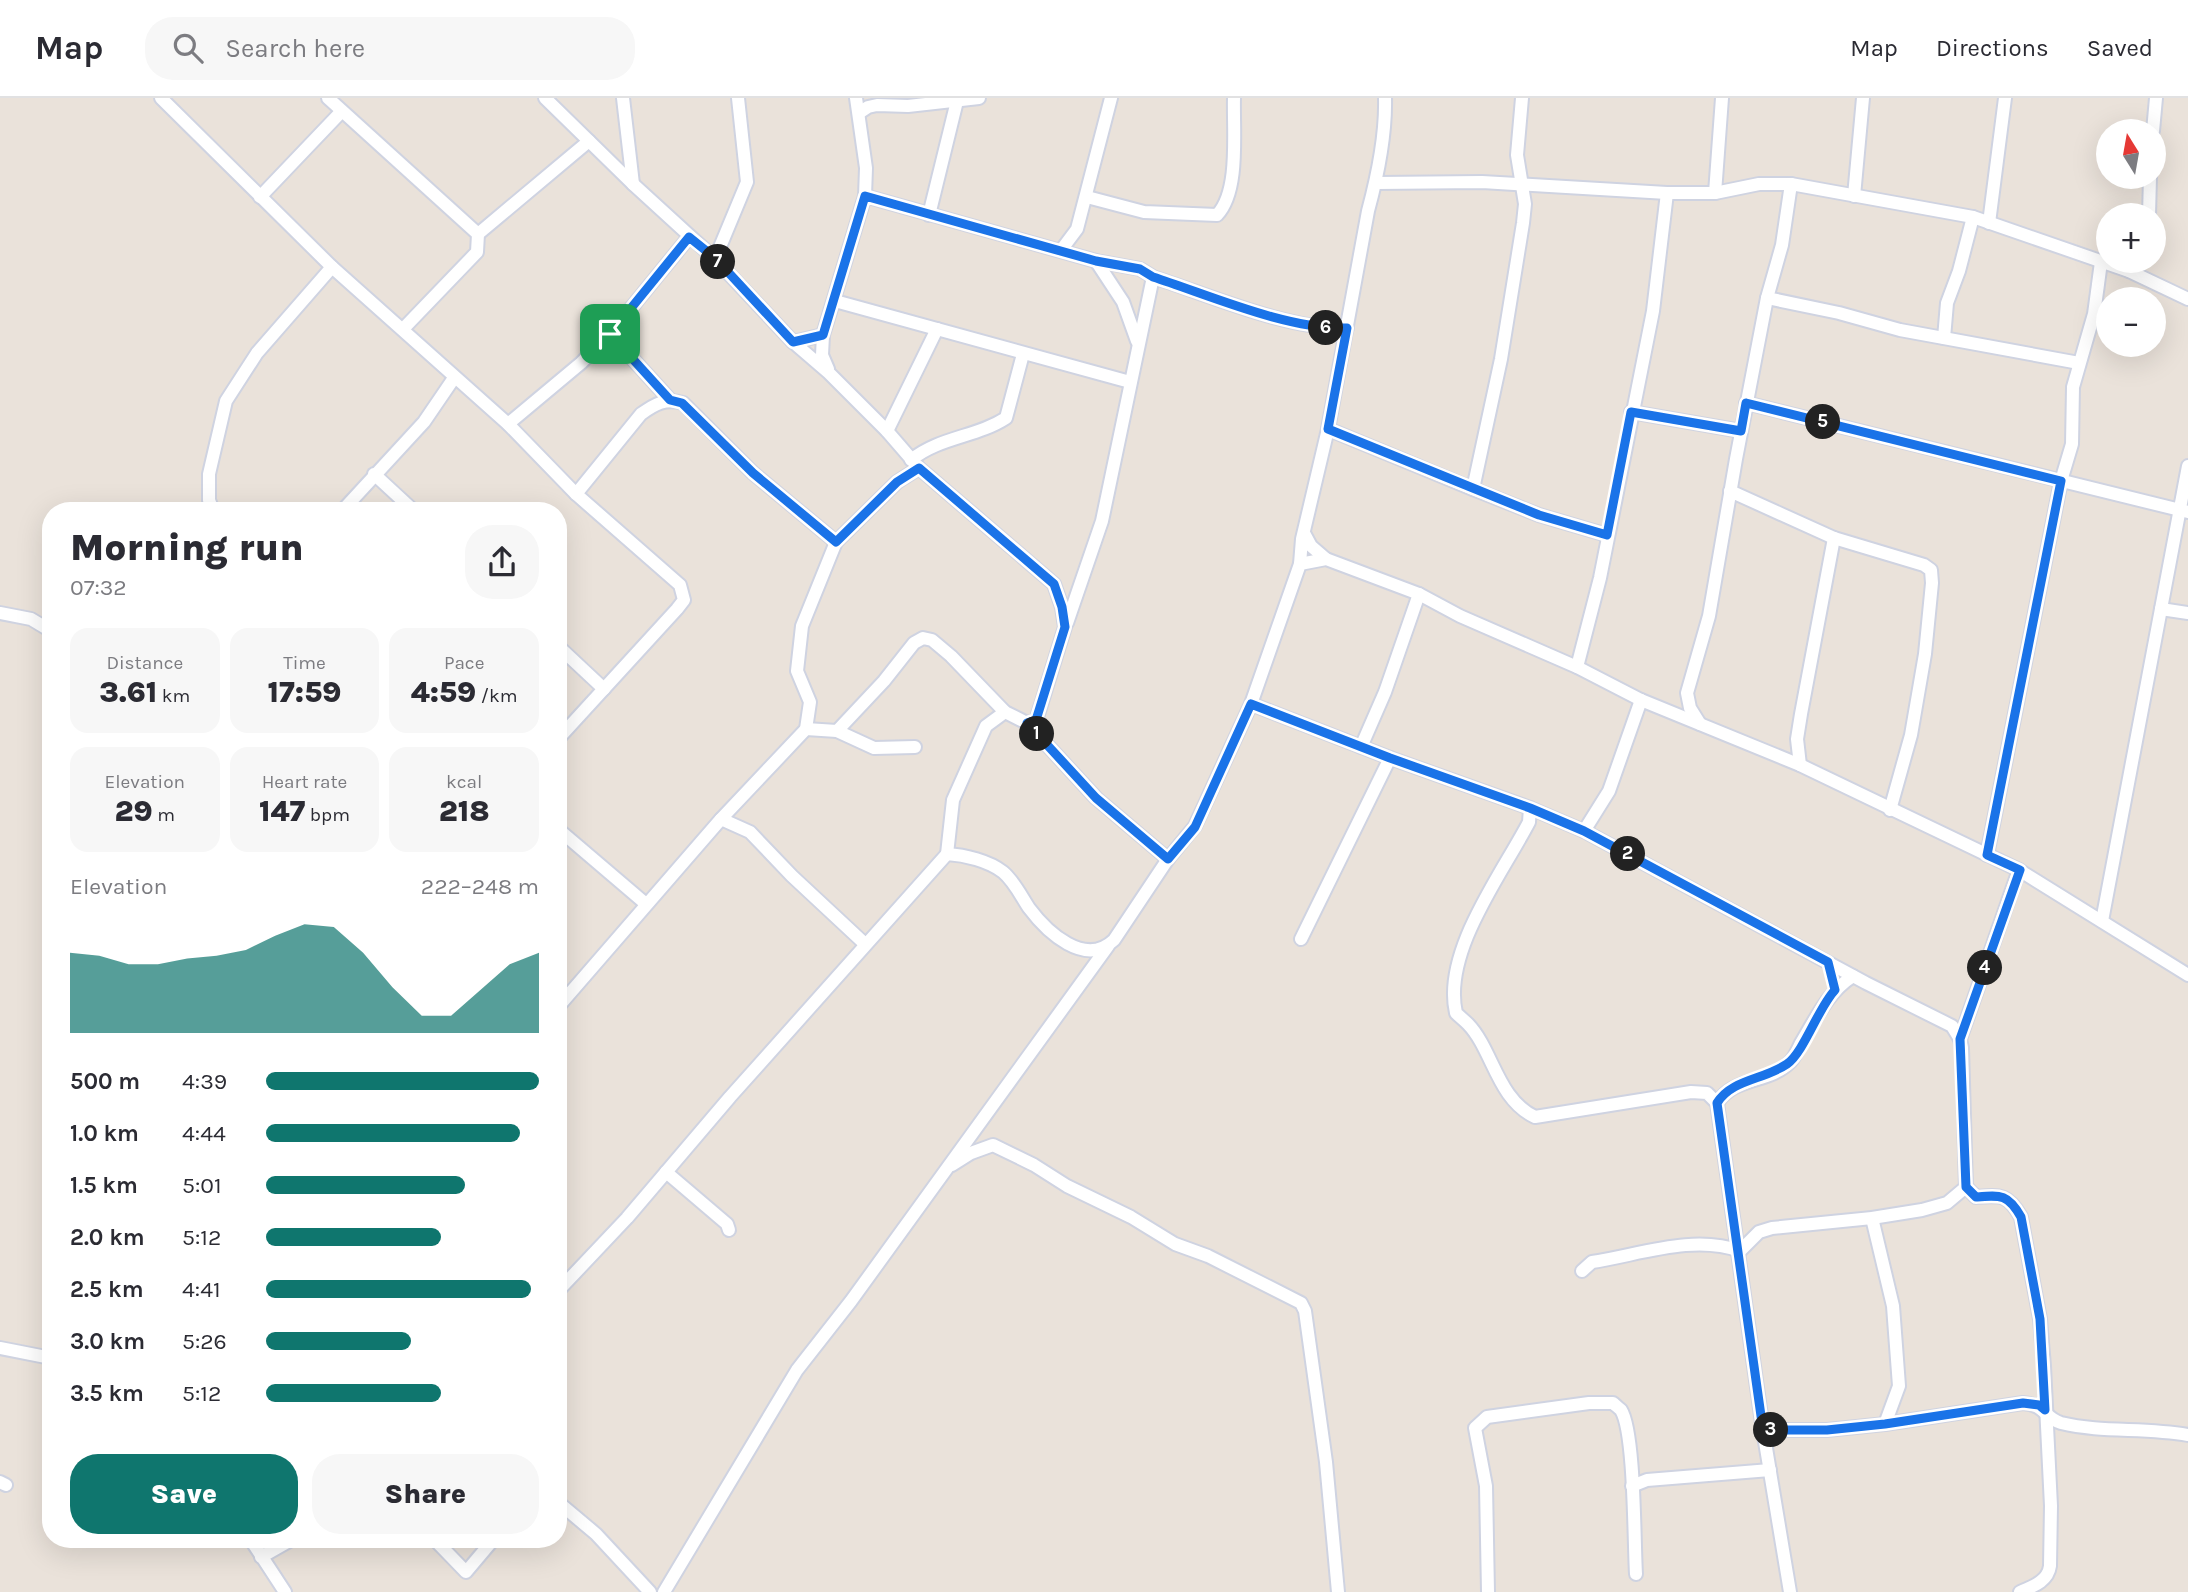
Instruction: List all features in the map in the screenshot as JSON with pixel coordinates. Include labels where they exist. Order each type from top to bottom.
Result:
[{"type":"street","points":[[161,98],[332,267],[508,424],[576,494],[680,585],[684,600],[677,609],[567,729]]},
{"type":"street","points":[[328,98],[478,234]]},
{"type":"street","points":[[545,98],[632,184],[715,258],[793,342],[887,430],[915,464],[1054,584],[1065,627]]},
{"type":"street","points":[[623,98],[632,184]]},
{"type":"street","points":[[715,258],[747,182],[738,98]]},
{"type":"street","points":[[829,373],[822,355],[823,335],[865,196],[866,168],[856,98]]},
{"type":"street","points":[[859,113],[877,105],[908,106],[979,98]]},
{"type":"street","points":[[1062,249],[1076,230],[1087,197],[1111,98]]},
{"type":"street","points":[[1087,197],[1144,212],[1217,215],[1229,199],[1234,98]]},
{"type":"street","points":[[664,1592],[793,1377],[1025,1063],[1168,859],[1195,827],[1251,704],[1300,564],[1368,211],[1376,183],[1385,122],[1385,98]]},
{"type":"street","points":[[1473,489],[1503,345],[1524,223],[1524,184],[1517,155],[1522,98]]},
{"type":"street","points":[[1715,193],[1722,98]]},
{"type":"street","points":[[1854,196],[1863,98]]},
{"type":"street","points":[[1989,223],[2005,98]]},
{"type":"street","points":[[2154,119],[2156,98]]},
{"type":"street","points":[[929,215],[957,101]]},
{"type":"street","points":[[260,197],[341,112]]},
{"type":"street","points":[[403,329],[477,252],[478,234],[589,141]]},
{"type":"street","points":[[1376,183],[1524,184],[1667,193],[1715,193],[1759,184],[1791,184],[1973,217],[2096,260]]},
{"type":"street","points":[[1699,724],[1690,708],[1687,693],[1709,616],[1746,403],[1767,298],[1782,245],[1791,184]]},
{"type":"street","points":[[1577,667],[1594,605],[1653,311],[1667,193]]},
{"type":"street","points":[[865,196],[1090,259],[1140,269],[1153,277],[1290,321],[1347,328]]},
{"type":"street","points":[[1944,338],[1947,303],[1959,271],[1973,217]]},
{"type":"street","points":[[1076,230],[1090,259],[1123,302],[1138,343]]},
{"type":"street","points":[[508,424],[581,363],[610,334],[689,237]]},
{"type":"street","points":[[210,502],[209,474],[226,401],[257,353],[332,267]]},
{"type":"street","points":[[1987,855],[2061,481],[2072,444],[2073,387],[2094,314],[2100,273]]},
{"type":"street","points":[[2133,273],[2188,299]]},
{"type":"street","points":[[1027,723],[1036,720],[1102,521],[1153,277]]},
{"type":"street","points":[[1767,298],[1839,313],[1900,330],[2079,363]]},
{"type":"street","points":[[835,301],[1130,382]]},
{"type":"street","points":[[887,430],[937,330]]},
{"type":"street","points":[[610,334],[670,400]]},
{"type":"street","points":[[793,342],[823,335]]},
{"type":"street","points":[[567,996],[721,819],[806,729],[810,702],[797,671],[802,626],[836,542],[938,444],[982,431],[1006,418],[1023,354]]},
{"type":"street","points":[[350,502],[424,422],[454,378]]},
{"type":"street","points":[[576,494],[641,414],[654,404],[670,400],[682,403],[763,482],[836,542]]},
{"type":"street","points":[[1746,403],[2184,512]]},
{"type":"street","points":[[1631,412],[1741,431]]},
{"type":"street","points":[[1328,429],[1539,515],[1607,535]]},
{"type":"street","points":[[2102,921],[2161,609],[2184,512],[2188,466]]},
{"type":"street","points":[[374,474],[404,502]]},
{"type":"street","points":[[1730,491],[1834,538],[1924,565],[1931,570],[1932,583],[1912,735],[1890,810]]},
{"type":"street","points":[[1304,533],[1311,546],[1326,559],[1419,594],[1460,616],[1577,667],[1641,700],[1800,765],[2020,870],[2188,975]]},
{"type":"street","points":[[1800,765],[1797,739],[1834,538]]},
{"type":"street","points":[[1300,564],[1326,559]]},
{"type":"street","points":[[1054,584],[1081,583]]},
{"type":"street","points":[[1361,747],[1385,692],[1419,594]]},
{"type":"street","points":[[2161,609],[2188,613]]},
{"type":"street","points":[[0,613],[31,620],[42,626]]},
{"type":"street","points":[[837,731],[884,681],[914,643],[923,638],[932,639],[1005,712],[1027,723],[1096,798],[1168,859]]},
{"type":"street","points":[[567,654],[604,689]]},
{"type":"street","points":[[1584,831],[1609,791],[1641,700]]},
{"type":"street","points":[[1251,704],[1530,808],[1584,831],[1853,976],[1952,1026],[1960,1039]]},
{"type":"street","points":[[947,854],[953,800],[986,726],[1005,712]]},
{"type":"street","points":[[806,729],[837,731],[874,748],[915,747]]},
{"type":"street","points":[[1301,939],[1390,758]]},
{"type":"street","points":[[1530,808],[1529,822],[1460,952],[1454,985],[1456,1013],[1469,1025],[1504,1087],[1521,1109],[1535,1117],[1691,1092],[1707,1093],[1717,1103],[1740,1251],[1763,1430],[1790,1592]]},
{"type":"street","points":[[721,819],[750,832],[792,876],[865,944]]},
{"type":"street","points":[[567,837],[646,904]]},
{"type":"street","points":[[567,1281],[666,1172],[940,858],[947,854],[976,859],[1001,870],[1031,910],[1073,947],[1086,951],[1108,946]]},
{"type":"street","points":[[2020,870],[1960,1039],[1966,1187],[1976,1197],[2004,1197],[2012,1202],[2021,1217],[2040,1319],[2051,1506],[2050,1566],[2045,1579],[2020,1592]]},
{"type":"street","points":[[1828,962],[1835,990]]},
{"type":"street","points":[[1717,1103],[1732,1086],[1757,1079],[1790,1062],[1835,990],[1853,976]]},
{"type":"street","points":[[1946,1023],[1966,1019]]},
{"type":"street","points":[[943,1171],[971,1153],[993,1145],[1034,1165],[1067,1186],[1131,1217],[1175,1244],[1208,1256],[1301,1303],[1305,1311],[1326,1462],[1338,1592]]},
{"type":"street","points":[[666,1172],[727,1224],[729,1230]]},
{"type":"street","points":[[1740,1251],[1759,1232],[1772,1228],[1872,1219],[1948,1203],[1966,1187]]},
{"type":"street","points":[[1872,1219],[1893,1306],[1899,1387],[1885,1424]]},
{"type":"street","points":[[1582,1271],[1592,1262],[1698,1244],[1722,1244],[1740,1251]]},
{"type":"street","points":[[0,1348],[42,1356]]},
{"type":"street","points":[[1488,1592],[1486,1486],[1475,1428],[1487,1418],[1589,1403],[1613,1403],[1620,1410],[1626,1424],[1636,1574]]},
{"type":"street","points":[[1763,1430],[1827,1430],[1885,1424],[2023,1403],[2039,1405],[2058,1422],[2160,1430],[2188,1435]]},
{"type":"street","points":[[1632,1486],[1647,1480],[1770,1470]]},
{"type":"street","points":[[567,1510],[596,1534],[650,1592]]},
{"type":"street","points":[[256,1548],[285,1592]]},
{"type":"street","points":[[261,1557],[277,1548]]},
{"type":"street","points":[[443,1548],[466,1572],[486,1548]]},
{"type":"route","points":[[865,196],[1062,249],[1096,261],[1140,269],[1153,277],[1290,321],[1347,328],[1328,429],[1539,515],[1607,535],[1631,412],[1741,431],[1746,403],[2061,481],[1987,855],[2020,870],[1960,1039],[1966,1187],[1970,1194],[1976,1197],[2004,1197],[2012,1202],[2021,1217],[2040,1319],[2045,1410],[2039,1405],[2023,1403],[1885,1424],[1827,1430],[1763,1430],[1740,1251],[1717,1103],[1732,1086],[1757,1079],[1790,1062],[1835,990],[1828,962],[1584,831],[1530,808],[1251,704],[1195,827],[1168,859],[1096,798],[1027,723],[1036,720],[1065,627],[1058,591],[1054,584],[919,468],[897,482],[836,542],[753,473],[682,403],[670,400],[610,334],[689,237],[715,258],[793,342],[823,335],[865,196]]}]
